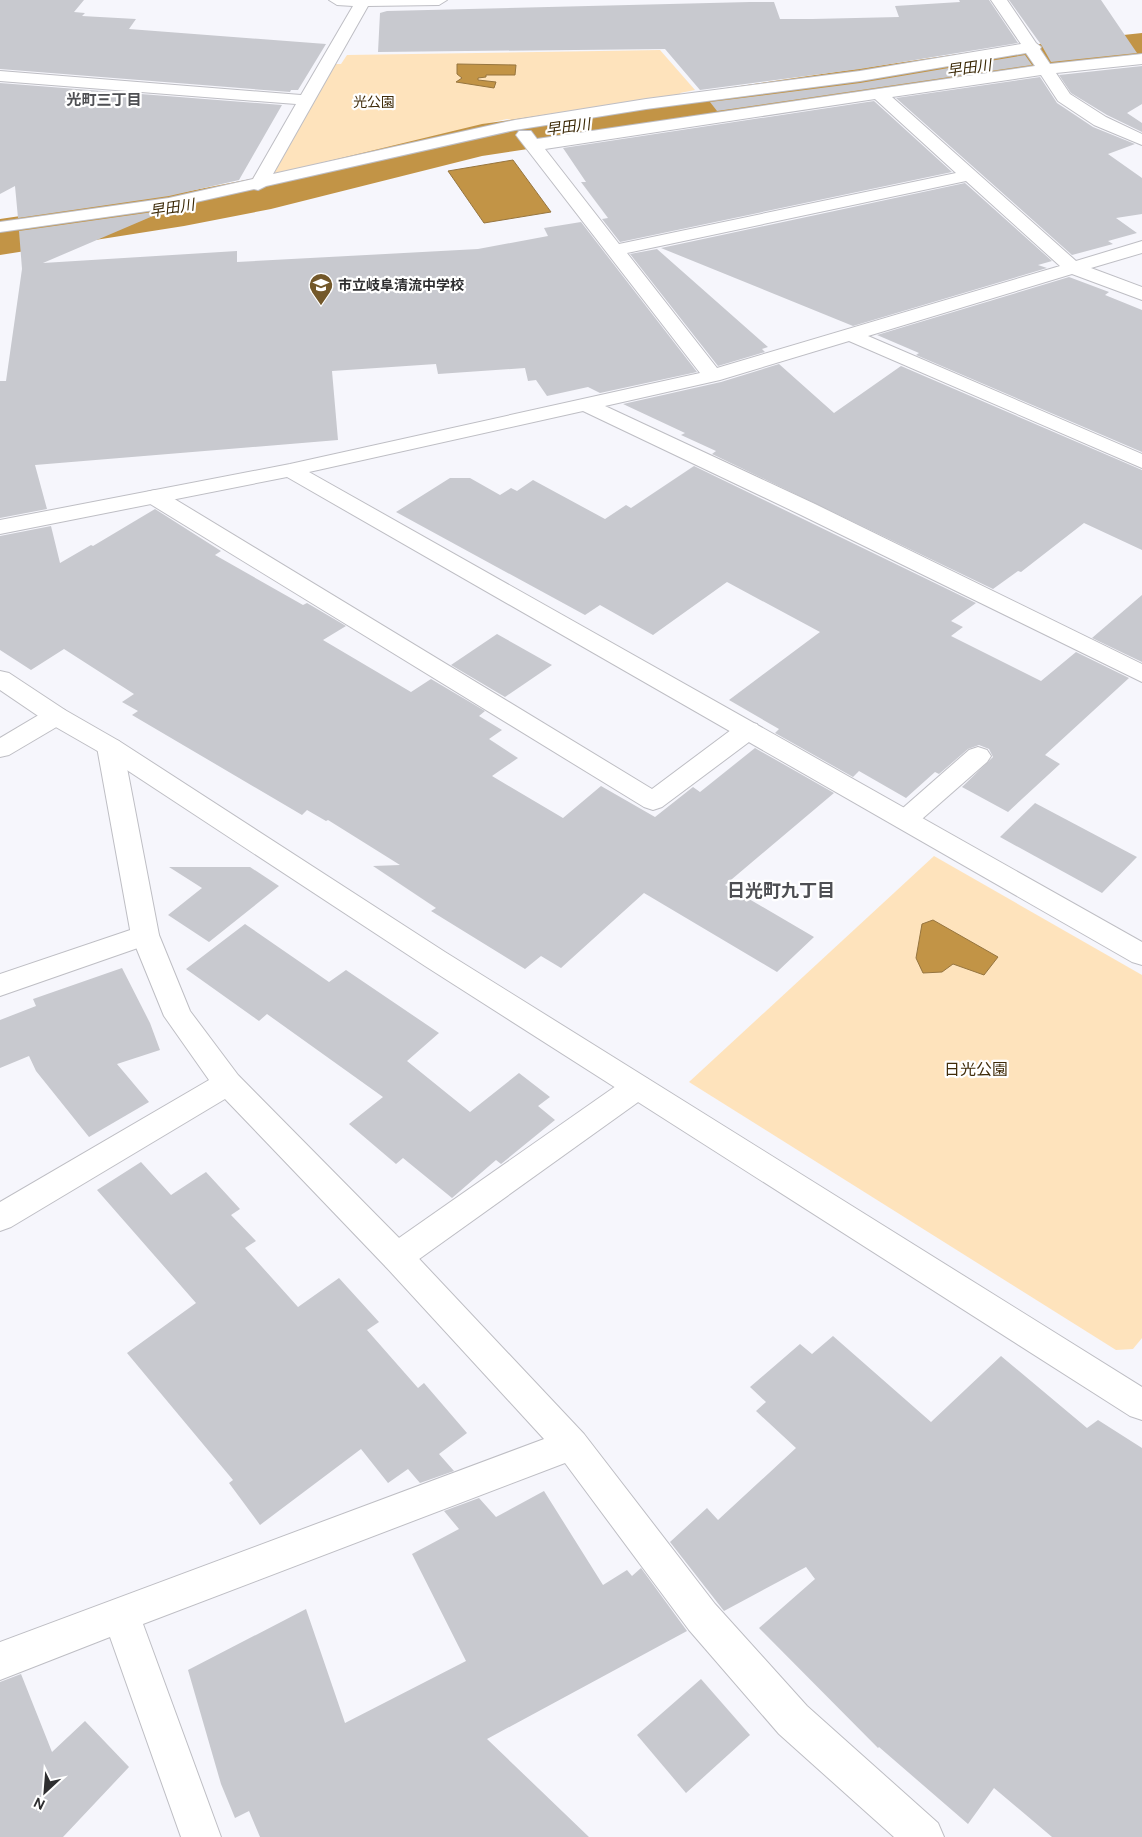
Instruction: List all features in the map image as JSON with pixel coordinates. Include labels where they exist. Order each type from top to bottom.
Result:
[{"type":"street","points":[[337,0],[439,0]]},
{"type":"street","points":[[999,0],[1040,58],[1064,97],[1100,121],[1142,140]]},
{"type":"street","points":[[258,184],[363,1]]},
{"type":"street","points":[[534,144],[878,93],[1040,58]]},
{"type":"street","points":[[0,226],[169,204],[517,127],[646,104],[860,76],[1040,58],[1142,59]]},
{"type":"street","points":[[0,76],[305,100]]},
{"type":"street","points":[[878,93],[1073,268],[1142,294]]},
{"type":"street","points":[[517,127],[534,144],[714,376]]},
{"type":"street","points":[[616,250],[970,175]]},
{"type":"street","points":[[0,527],[290,470],[586,406],[714,376],[853,336],[1142,247]]},
{"type":"street","points":[[853,336],[1142,462]]},
{"type":"street","points":[[586,406],[807,508],[1142,674]]},
{"type":"street","points":[[290,470],[1142,955]]},
{"type":"street","points":[[155,496],[653,801],[748,730]]},
{"type":"street","points":[[0,680],[56,716],[110,747],[435,959],[638,1087],[1140,1398]]},
{"type":"street","points":[[0,748],[56,716]]},
{"type":"street","points":[[110,747],[145,935],[178,1016],[228,1082],[397,1257],[572,1444],[702,1617],[793,1720],[924,1837]]},
{"type":"street","points":[[905,820],[978,756]]},
{"type":"street","points":[[0,985],[33,972],[145,935]]},
{"type":"street","points":[[0,1218],[228,1082]]},
{"type":"street","points":[[397,1257],[638,1087]]},
{"type":"street","points":[[0,1661],[245,1566],[572,1444]]},
{"type":"street","points":[[121,1615],[201,1837]]},
{"type":"green space","name":"光公園","points":[[660,50],[695,90],[680,93],[683,97],[524,123],[507,119],[484,124],[486,127],[252,179],[327,64],[341,64],[347,55]]},
{"type":"green space","name":"日光公園","points":[[934,856],[1142,975],[1142,1338],[1133,1349],[1116,1350],[689,1082]]},
{"type":"shaded area","points":[[457,64],[516,65],[515,75],[486,75],[486,77],[478,78],[478,80],[496,82],[494,88],[456,82],[462,78],[457,74]]},
{"type":"shaded area","points":[[513,160],[551,212],[484,223],[448,171]]},
{"type":"shaded area","points":[[933,920],[998,957],[984,975],[953,964],[942,972],[923,973],[916,958],[922,924]]},
{"type":"building","points":[[0,0],[84,0],[74,12],[85,13],[82,16],[136,19],[129,29],[326,44],[298,90],[291,90],[290,92],[0,69]]},
{"type":"building","points":[[959,0],[989,0],[1018,43],[860,69],[700,90],[665,49],[378,52],[380,13],[387,11],[774,2],[780,19],[812,19],[899,17],[895,6],[960,2]]},
{"type":"building","points":[[1009,0],[1101,0],[1137,53],[1051,62],[1042,46]]},
{"type":"building","points":[[1025,55],[1032,65],[717,111],[710,102],[860,83]]},
{"type":"building","points":[[1142,66],[1142,104],[1127,113],[1142,123],[1142,132],[1107,115],[1071,93],[1059,75]]},
{"type":"building","points":[[1040,77],[1057,103],[1093,127],[1135,144],[1108,154],[1142,178],[1142,214],[1116,218],[1137,233],[1108,241],[1113,244],[1072,255],[896,98]]},
{"type":"building","points":[[0,83],[282,105],[239,180],[169,196],[18,218],[15,186],[0,194]]},
{"type":"building","points":[[874,101],[952,172],[620,242],[602,219],[608,218],[581,182],[586,182],[563,148]]},
{"type":"building","points":[[965,183],[1052,261],[1038,265],[1047,268],[853,326],[661,248]]},
{"type":"building","name":"市立岐阜清流中学校","points":[[167,210],[43,263],[237,251],[237,262],[478,249],[548,236],[544,228],[581,222],[697,372],[600,393],[588,387],[547,396],[536,380],[528,381],[525,368],[438,374],[436,364],[332,371],[338,440],[35,465],[47,509],[0,518],[0,381],[6,381],[22,269],[19,231]]},
{"type":"building","points":[[657,249],[768,347],[762,349],[765,352],[718,366],[630,254]]},
{"type":"building","points":[[1069,277],[1109,292],[1105,295],[1142,310],[1142,452],[916,355],[919,353],[877,335]]},
{"type":"building","points":[[779,364],[834,413],[901,366],[1142,470],[1142,550],[1084,523],[1021,572],[1018,571],[993,589],[712,454],[716,451],[681,435],[685,433],[623,404],[721,382]]},
{"type":"building","points":[[694,466],[976,603],[951,621],[963,627],[951,636],[1041,681],[1076,652],[1129,678],[1045,755],[1060,764],[1008,812],[962,787],[993,757],[989,749],[979,745],[968,749],[939,774],[935,772],[906,798],[859,771],[853,777],[775,733],[779,729],[729,700],[820,632],[727,582],[653,635],[600,605],[585,615],[396,512],[450,478],[470,478],[500,495],[511,488],[517,491],[533,480],[605,519],[626,505],[631,508]]},
{"type":"building","points":[[155,509],[221,551],[215,555],[303,605],[307,603],[346,626],[323,640],[411,692],[431,679],[485,711],[479,716],[502,730],[489,739],[518,758],[492,776],[563,818],[601,786],[655,817],[693,787],[700,792],[755,748],[834,793],[725,885],[814,937],[777,972],[644,893],[561,968],[541,956],[525,969],[431,911],[436,908],[373,866],[400,865],[328,820],[326,821],[307,810],[302,815],[132,715],[138,711],[122,702],[134,694],[64,649],[31,670],[0,650],[0,536],[51,526],[60,563],[91,545],[93,546]]},
{"type":"building","points":[[1142,595],[1142,662],[1092,638]]},
{"type":"building","points":[[497,634],[552,665],[505,697],[451,665]]},
{"type":"building","points":[[1035,803],[1137,857],[1102,893],[1000,837]]},
{"type":"building","points":[[169,867],[250,867],[279,886],[209,942],[168,915],[202,888]]},
{"type":"building","points":[[245,924],[329,982],[346,970],[439,1033],[407,1061],[470,1112],[519,1073],[550,1097],[538,1106],[555,1120],[501,1164],[496,1160],[452,1198],[403,1158],[396,1164],[349,1124],[383,1097],[267,1014],[259,1021],[186,969]]},
{"type":"building","points":[[122,968],[150,1023],[160,1050],[117,1064],[149,1102],[89,1137],[36,1071],[29,1056],[0,1068],[0,1020],[36,1006],[33,999]]},
{"type":"building","points":[[141,1162],[171,1195],[206,1172],[240,1209],[231,1215],[256,1241],[245,1248],[298,1307],[339,1278],[379,1322],[367,1330],[418,1388],[424,1383],[467,1433],[439,1454],[454,1471],[420,1483],[408,1469],[388,1483],[361,1449],[260,1525],[229,1483],[233,1480],[127,1353],[196,1303],[97,1190]]},
{"type":"building","points":[[833,1336],[931,1422],[1001,1356],[1087,1428],[1098,1420],[1142,1448],[1142,1837],[1052,1837],[994,1788],[968,1824],[878,1748],[759,1628],[815,1579],[806,1567],[724,1611],[670,1542],[707,1508],[718,1520],[796,1448],[756,1411],[766,1402],[750,1387],[800,1344],[812,1354]]},
{"type":"building","points":[[544,1491],[603,1585],[627,1570],[632,1576],[641,1568],[687,1631],[487,1739],[589,1837],[260,1837],[249,1811],[235,1818],[221,1784],[188,1670],[306,1609],[345,1723],[466,1661],[412,1554],[459,1529],[444,1511],[479,1498],[496,1517]]},
{"type":"building","points":[[21,1674],[52,1752],[85,1721],[129,1767],[63,1837],[0,1837],[0,1682]]},
{"type":"building","points":[[701,1679],[750,1735],[686,1793],[637,1735]]},
{"type":"waterway","name":"早田川","points":[[0,237],[184,209],[271,192],[482,140],[992,64],[1142,48]]},
{"type":"place","name":"市立岐阜清流中学校","points":[[321,306]]},
{"type":"district","name":"光町三丁目","points":[[104,100]]},
{"type":"district","name":"日光町九丁目","points":[[781,891]]}]
